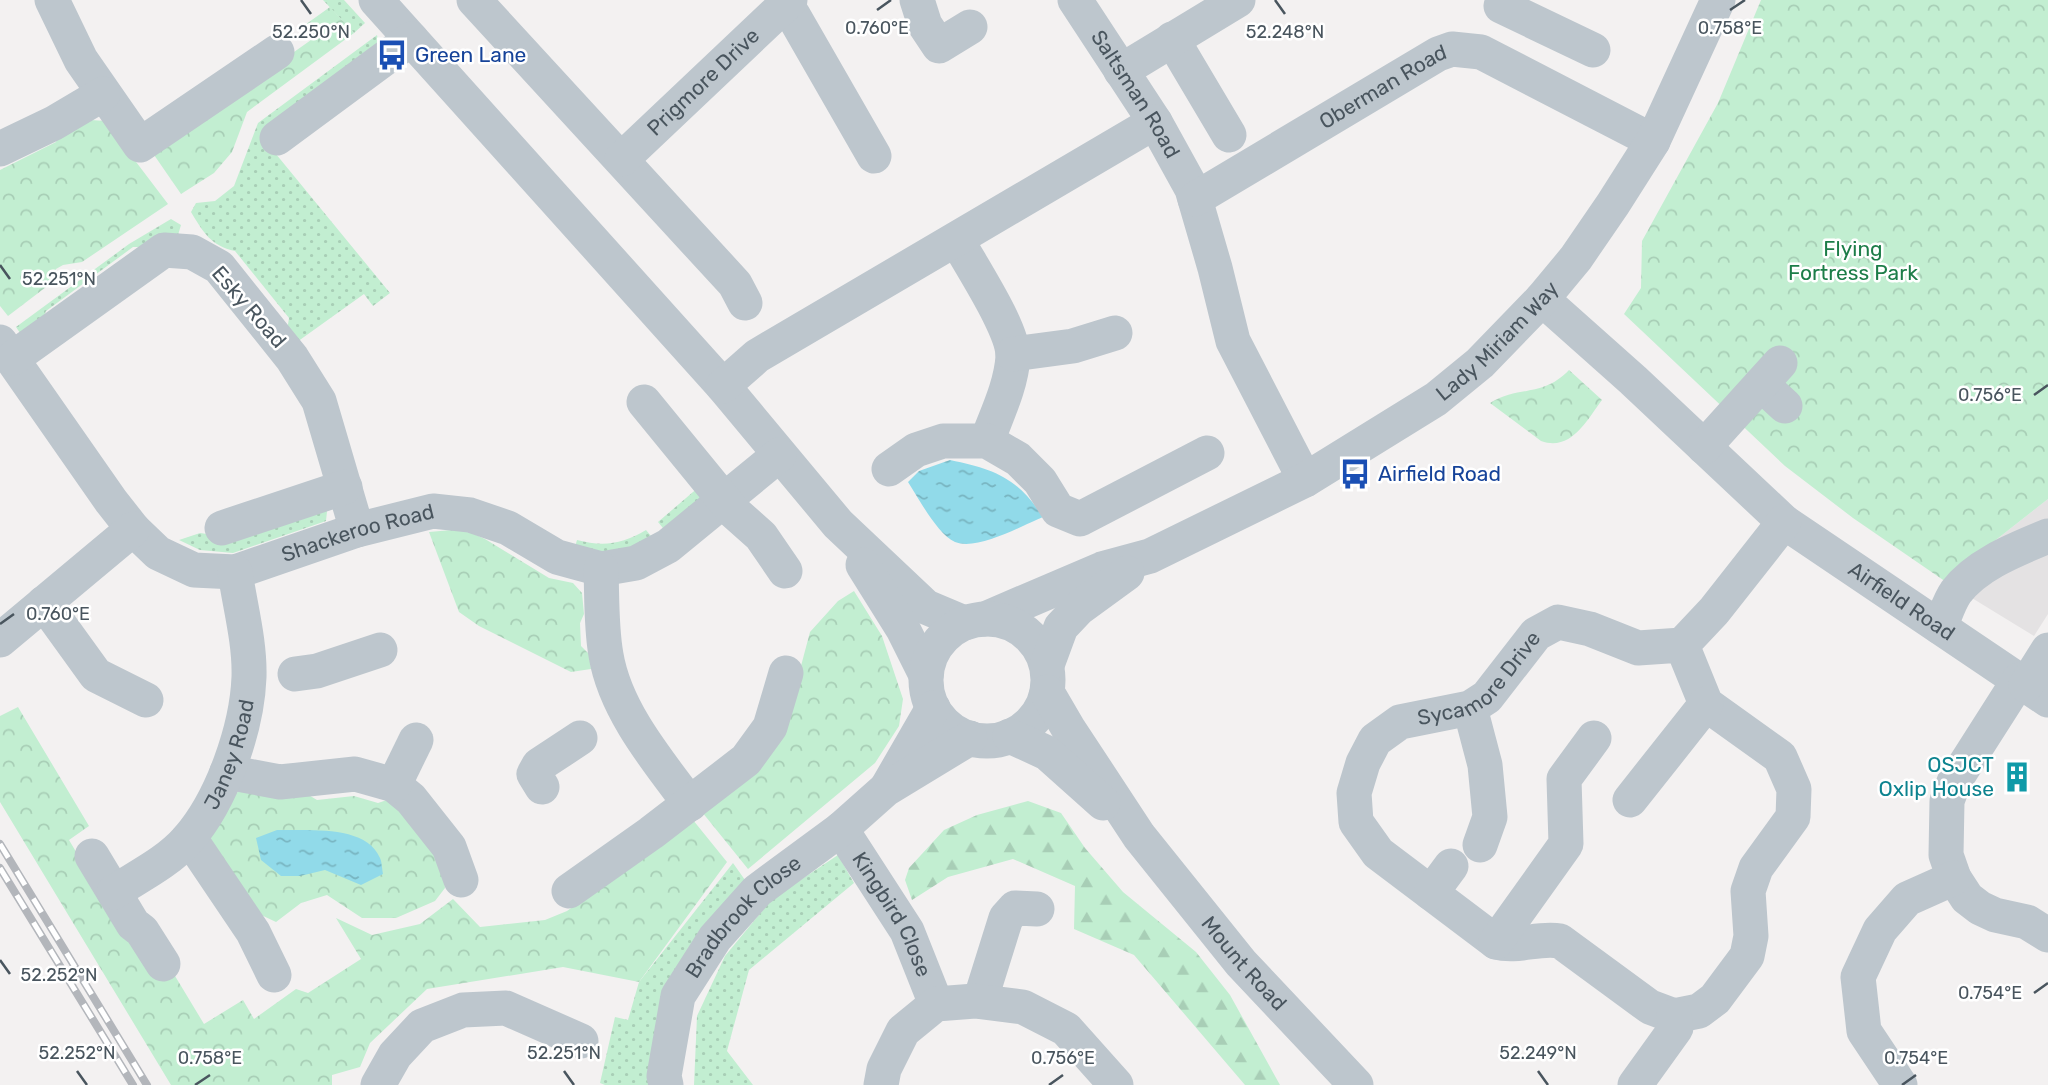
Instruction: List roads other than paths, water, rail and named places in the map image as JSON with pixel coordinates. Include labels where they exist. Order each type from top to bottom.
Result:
[{"type":"street","points":[[52,0],[81,60],[140,145],[277,52]]},
{"type":"street","points":[[376,0],[723,386],[838,524],[926,607],[974,621],[1002,620],[1017,626],[1030,636],[1041,650],[1047,678],[1040,710],[1027,726],[1010,736],[990,741],[970,738],[955,732],[942,722],[927,692],[926,675],[932,653],[945,635],[974,621]]},
{"type":"street","points":[[474,0],[734,284],[745,303]]},
{"type":"street","points":[[917,0],[925,25],[939,46],[970,27]]},
{"type":"street","points":[[1121,71],[1238,0]]},
{"type":"street","name":"Lady Miriam Way","points":[[1047,678],[1061,626],[1079,608],[1150,556],[1305,480],[1343,458],[1436,399],[1480,363],[1542,299],[1576,258],[1653,141],[1718,0]]},
{"type":"street","name":"Prigmore Drive","points":[[622,159],[787,3],[874,156]]},
{"type":"street","points":[[1481,51],[1503,3],[1592,50]]},
{"type":"street","name":"Saltsman Road","points":[[1088,5],[1121,71],[1155,122],[1194,194],[1233,341],[1305,480]]},
{"type":"street","points":[[278,138],[411,39]]},
{"type":"street","points":[[1172,39],[1229,135]]},
{"type":"street","name":"Oberman Road","points":[[1194,194],[1438,54],[1452,49],[1481,51],[1653,141]]},
{"type":"street","points":[[0,149],[103,94]]},
{"type":"street","points":[[723,386],[757,356],[1155,122]]},
{"type":"street","points":[[957,240],[1004,326],[1013,354],[1011,377],[987,441]]},
{"type":"street","name":"Esky Road","points":[[7,358],[164,250],[192,251],[219,267],[292,358],[320,401],[357,530]]},
{"type":"street","name":"Airfield Road","points":[[1542,299],[1784,522],[2031,688]]},
{"type":"street","points":[[1013,354],[1073,346],[1115,333]]},
{"type":"street","name":"Shackeroo Road","points":[[7,358],[133,529],[158,553],[194,570],[235,572],[357,530],[433,511],[470,515],[508,528],[557,557],[601,569],[636,563],[668,546],[779,456]]},
{"type":"street","points":[[1703,447],[1775,384]]},
{"type":"street","points":[[643,402],[725,502],[761,536],[785,571]]},
{"type":"street","points":[[888,469],[916,450],[943,441],[987,441],[1018,459],[1040,481],[1058,510],[1080,519],[1207,453]]},
{"type":"street","points":[[222,528],[345,487]]},
{"type":"street","points":[[1594,738],[1564,779],[1566,844],[1496,942],[1508,945],[1550,939],[1560,941],[1650,1007],[1674,1016],[1699,1011],[1715,999],[1747,956],[1751,936],[1748,891],[1756,868],[1793,817],[1794,789],[1780,757],[1706,704],[1682,645],[1714,611],[1784,522]]},
{"type":"street","points":[[838,524],[903,629],[926,675]]},
{"type":"street","points":[[0,639],[133,529]]},
{"type":"street","points":[[1940,627],[1955,593],[1974,575],[2015,550],[2048,536]]},
{"type":"street","name":"Lady Miriam Way","points":[[974,621],[1102,569],[1150,556]]},
{"type":"street","points":[[600,724],[606,657],[601,569]]},
{"type":"street","name":"Janey Road","points":[[114,892],[167,859],[188,839],[207,813],[227,772],[246,707],[273,676],[248,651],[235,572]]},
{"type":"street","points":[[44,603],[96,676],[146,700]]},
{"type":"street","name":"Sycamore Drive","points":[[1496,942],[1441,880],[1378,853],[1356,822],[1354,793],[1363,763],[1375,740],[1400,722],[1470,708],[1487,697],[1536,634],[1558,622],[1590,629],[1638,648],[1682,645]]},
{"type":"street","points":[[273,676],[317,671],[380,650]]},
{"type":"street","points":[[2048,650],[2031,688],[1954,782],[1950,791],[1945,827],[1946,855],[1954,878],[1967,898],[1994,915],[2027,922],[2048,935]]},
{"type":"street","points":[[569,891],[746,761],[770,727],[786,673]]},
{"type":"street","name":"Mount Road","points":[[1047,678],[1068,728],[1139,836],[1241,963],[1356,1085]]},
{"type":"street","points":[[1630,800],[1706,704]]},
{"type":"street","name":"Bradbrook Close","points":[[886,789],[933,708]]},
{"type":"street","points":[[1470,708],[1485,765],[1490,817],[1480,845]]},
{"type":"street","points":[[542,787],[534,774],[539,765],[600,724]]},
{"type":"street","points":[[600,724],[649,749],[690,804]]},
{"type":"street","name":"Mount Road","points":[[1010,736],[1046,753],[1139,836]]},
{"type":"street","name":"Bradbrook Close","points":[[666,1085],[664,1076],[678,996],[715,938],[758,891],[841,828],[886,789],[970,738]]},
{"type":"street","points":[[394,785],[416,740]]},
{"type":"street","points":[[227,772],[281,782],[355,774],[394,785],[411,799],[449,847],[461,880]]},
{"type":"street","name":"Kingbird Close","points":[[841,828],[907,931],[936,1004]]},
{"type":"street","points":[[188,839],[253,932],[274,975]]},
{"type":"street","points":[[92,856],[133,924],[142,931],[163,964]]},
{"type":"street","points":[[1900,1085],[1864,1031],[1858,977],[1880,930],[1907,899],[1954,878]]},
{"type":"street","points":[[980,1001],[1006,918],[1015,908],[1037,909]]},
{"type":"street","points":[[881,1085],[884,1069],[903,1031],[936,1004],[980,1001],[1023,1007],[1066,1030],[1116,1085]]},
{"type":"street","points":[[378,1085],[395,1055],[422,1026],[464,1010],[506,1008],[589,1044]]},
{"type":"street","points":[[1635,1085],[1676,1028],[1674,1016]]},
{"type":"water","points":[[950,460],[980,467],[1004,477],[1024,493],[1043,517],[975,543],[964,544],[948,538],[908,482],[919,471]]},
{"type":"water","points":[[277,830],[319,830],[349,834],[362,839],[373,847],[380,858],[383,874],[361,885],[325,870],[300,876],[281,876],[261,860],[256,838]]},
{"type":"railway","points":[[0,844],[147,1085]]},
{"type":"railway","points":[[0,868],[133,1085]]},
{"type":"place","name":"Green Lane","points":[[392,55]]},
{"type":"place","name":"Airfield Road","points":[[1355,474]]},
{"type":"place","name":"OSJCT Oxlip House","points":[[2017,777]]},
{"type":"park label","name":"Flying Fortress Park","points":[[1853,261]]}]
